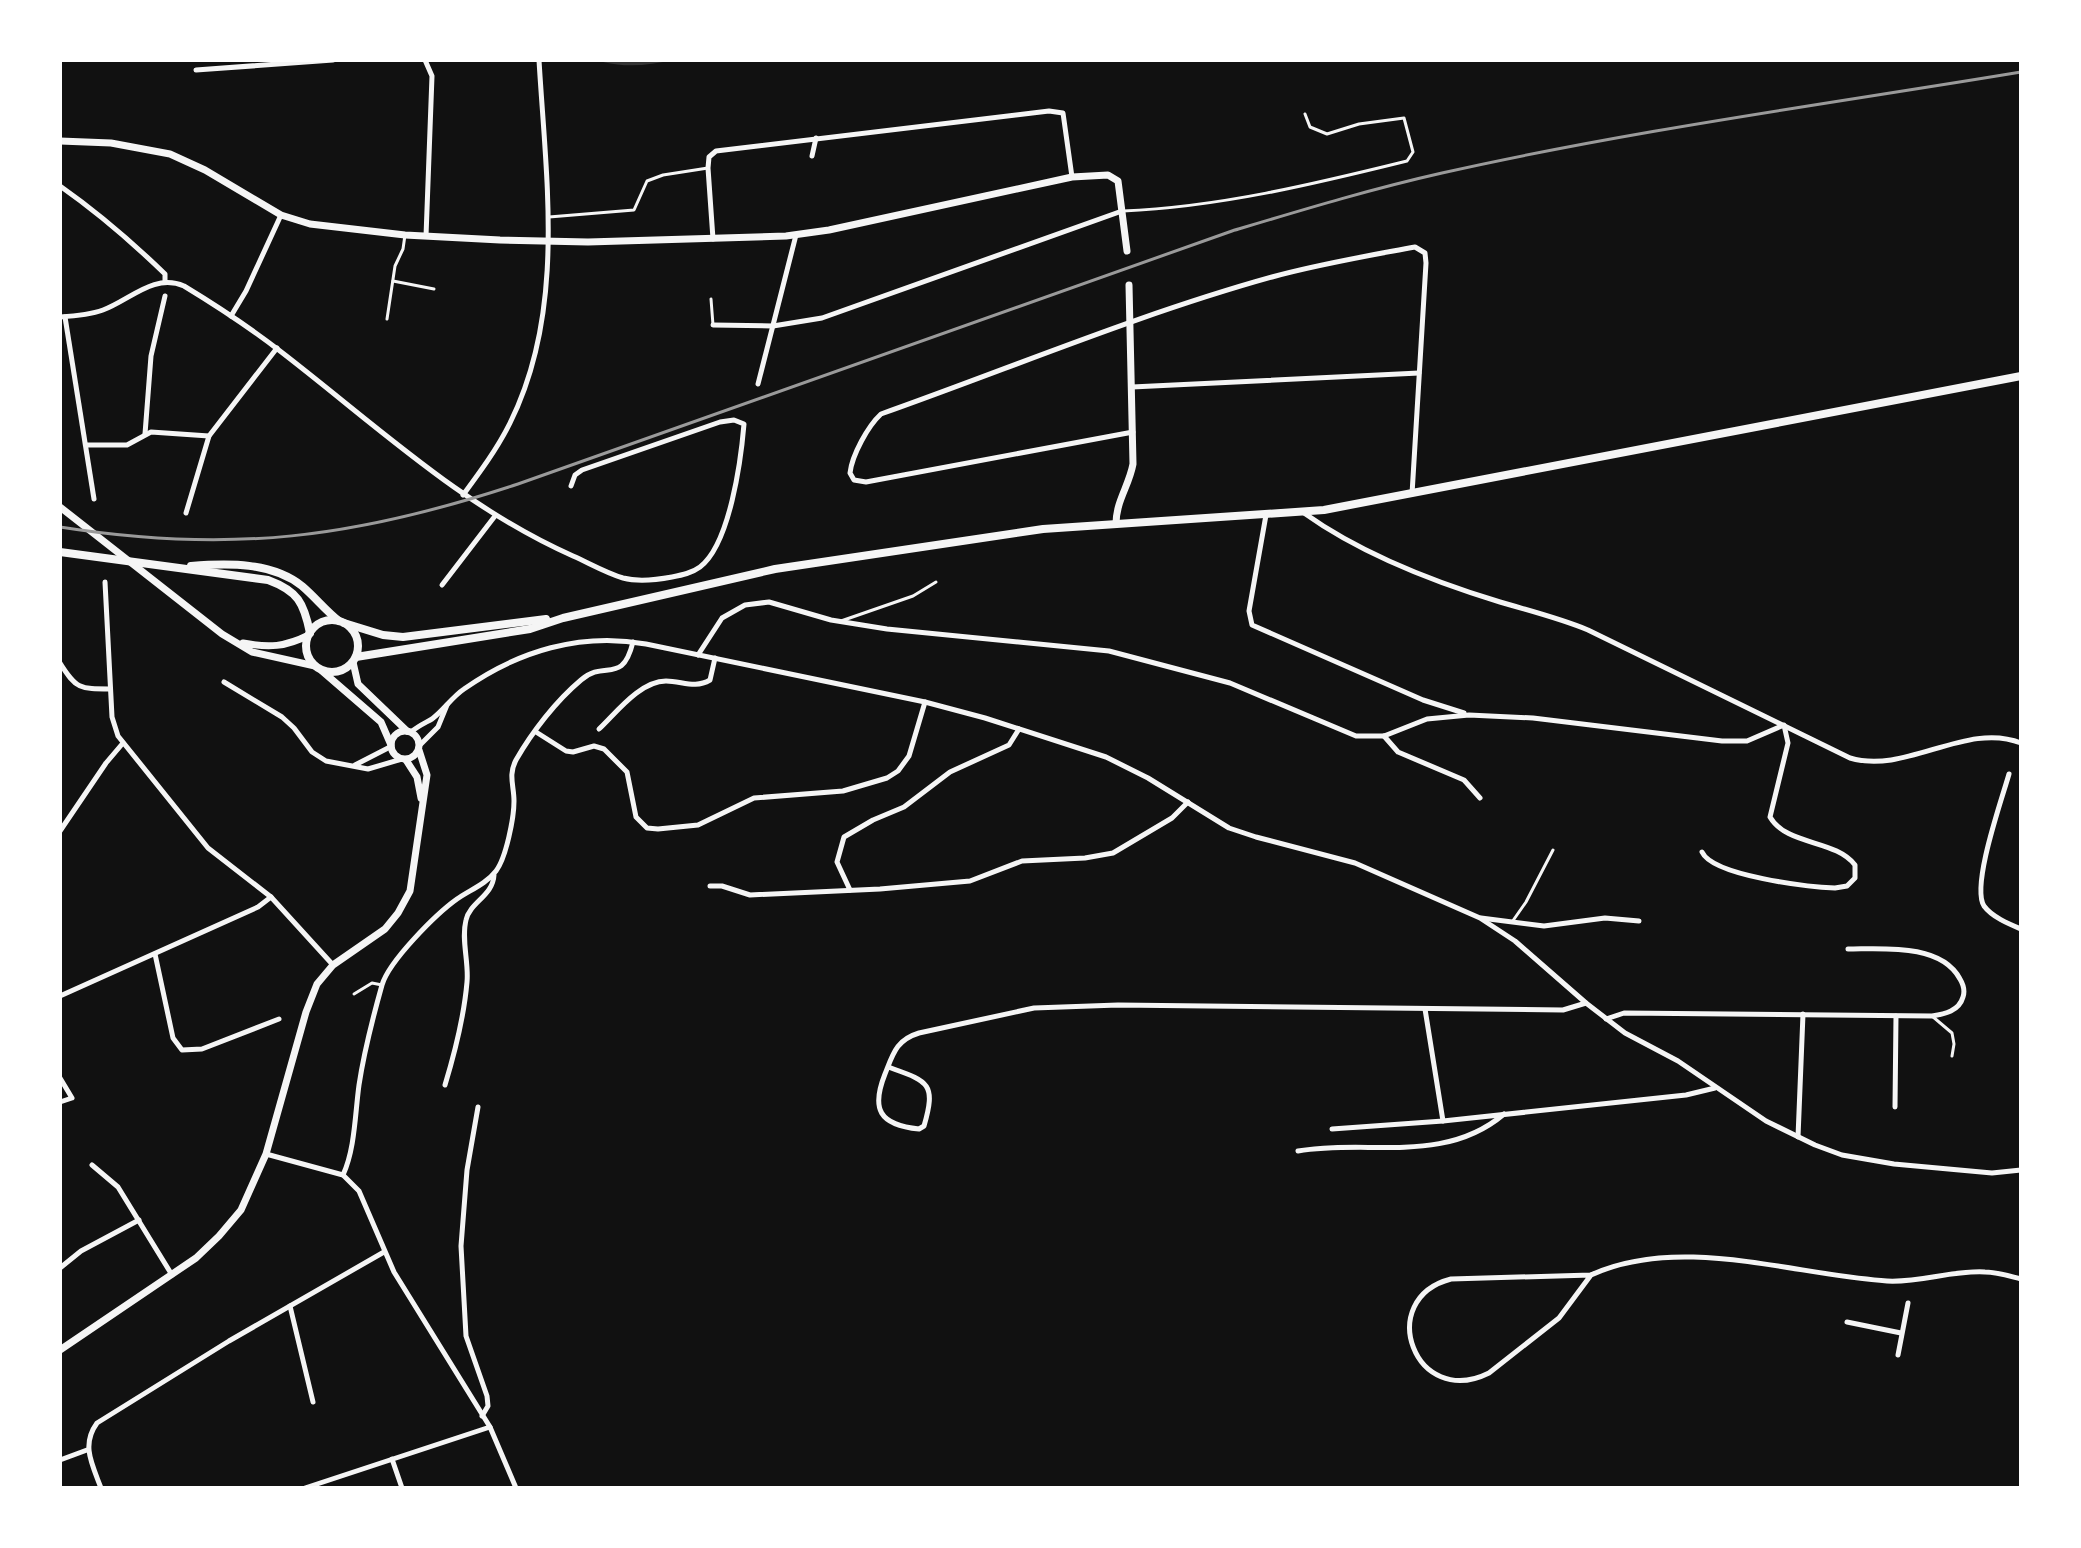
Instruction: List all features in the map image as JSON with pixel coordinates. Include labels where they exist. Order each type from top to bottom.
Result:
[{"type":"main road","points":[[60,552],[256,576],[283,585],[299,599],[309,634],[307,650],[319,668],[340,671],[355,659],[530,629],[563,618],[775,569],[1043,529],[1303,512],[1429,491],[2021,376]]},
{"type":"main road","points":[[182,567],[206,565],[267,569],[300,585],[356,637],[355,659]]},
{"type":"main road","points":[[309,634],[326,621],[403,637],[563,618]]},
{"type":"street","points":[[196,70],[333,60]]},
{"type":"street","points":[[425,60],[432,76],[426,236]]},
{"type":"street","points":[[463,495],[500,443],[512,420],[529,373],[543,311],[548,268],[548,217],[539,60]]},
{"type":"street","points":[[713,239],[708,168],[709,157],[716,151],[1049,111],[1063,113],[1072,177]]},
{"type":"street","points":[[812,156],[816,138]]},
{"type":"street","points":[[60,141],[111,143],[170,154],[213,174],[281,215],[334,228],[548,242],[796,235],[1072,177],[1113,177],[1118,181],[1127,251]]},
{"type":"street","points":[[60,186],[85,203],[162,271],[165,281]]},
{"type":"street","points":[[713,325],[773,326],[843,312],[1123,211]]},
{"type":"street","points":[[231,316],[281,215]]},
{"type":"street","points":[[758,384],[796,235]]},
{"type":"street","points":[[1134,432],[866,482],[854,480],[850,468],[881,414],[1130,322],[1273,277],[1415,247],[1425,253],[1426,263],[1412,494]]},
{"type":"street","points":[[94,499],[62,317],[95,313],[165,281],[174,282],[201,296],[277,348],[463,495],[495,516],[540,541],[624,578],[641,580],[682,575],[705,563],[719,539],[731,503],[744,424],[734,420],[720,422],[582,470],[575,475],[571,486]]},
{"type":"street","points":[[1116,524],[1119,500],[1130,481],[1134,432],[1129,285]]},
{"type":"street","points":[[145,434],[151,356],[165,296]]},
{"type":"street","points":[[186,513],[209,436],[277,348]]},
{"type":"street","points":[[1132,387],[1419,373]]},
{"type":"street","points":[[86,445],[119,446],[145,434],[158,432],[209,436]]},
{"type":"street","points":[[60,507],[208,624],[252,652],[319,668],[381,722],[392,753],[404,760],[417,777],[423,804]]},
{"type":"street","points":[[1303,512],[1335,535],[1368,552],[1475,594],[1549,615],[1588,630],[1841,754],[1866,761],[1901,757],[1975,740],[1999,738],[2021,743]]},
{"type":"street","points":[[1266,515],[1249,611],[1252,625],[1423,700],[1469,715]]},
{"type":"street","points":[[442,585],[495,516]]},
{"type":"street","points":[[105,582],[114,727],[123,743],[208,848],[271,897],[333,965]]},
{"type":"street","points":[[698,655],[722,618],[732,610],[758,602],[779,603],[840,622],[887,629],[1092,648],[1230,683],[1348,734],[1369,737],[1384,736],[1427,719],[1469,715],[1533,718],[1722,741],[1747,741],[1784,725]]},
{"type":"street","points":[[237,642],[274,647],[289,644],[309,634]]},
{"type":"street","points":[[354,766],[390,746],[395,735],[409,731],[485,675],[546,649],[581,640],[633,642],[925,702],[1106,757],[1148,778],[1229,828],[1355,863],[1480,918],[1515,941],[1625,1033],[1678,1061],[1766,1121],[1798,1137],[1842,1155],[1863,1159],[1969,1172],[2020,1170]]},
{"type":"street","points":[[343,1175],[350,1150],[362,1067],[382,985],[391,965],[445,910],[494,874],[499,867],[512,819],[512,768],[536,732],[583,678],[596,671],[613,671],[623,666],[633,642]]},
{"type":"street","points":[[599,729],[649,685],[665,681],[690,685],[706,683],[710,680],[715,658]]},
{"type":"street","points":[[60,1350],[172,1275],[207,1249],[230,1225],[251,1193],[266,1154],[317,984],[333,965],[385,929],[404,903],[413,880],[427,775],[418,738],[358,684],[355,659]]},
{"type":"street","points":[[60,663],[68,678],[79,687],[110,689]]},
{"type":"street","points":[[224,682],[282,717],[318,758],[368,769],[414,757],[438,727],[448,704]]},
{"type":"street","points":[[536,732],[566,751],[594,746],[604,749],[627,772],[636,817],[647,828],[658,829],[698,825],[754,798],[843,791],[887,778],[898,771],[909,756],[925,702]]},
{"type":"street","points":[[1702,852],[1710,862],[1757,878],[1835,888],[1847,886],[1855,878],[1855,865],[1845,856],[1790,833],[1777,826],[1770,817],[1788,743],[1784,725]]},
{"type":"street","points":[[850,890],[837,862],[840,844],[850,831],[904,807],[950,772],[1009,745],[1019,729]]},
{"type":"street","points":[[1384,736],[1398,752],[1467,781],[1480,798]]},
{"type":"street","points":[[60,831],[123,743]]},
{"type":"street","points":[[2009,774],[1980,886],[1984,906],[1992,914],[2021,929]]},
{"type":"street","points":[[710,886],[722,886],[750,895],[970,881],[1022,861],[1085,858],[1113,853],[1172,818],[1188,802]]},
{"type":"street","points":[[445,1085],[455,1050],[467,981],[465,924],[468,912],[493,886],[494,874]]},
{"type":"street","points":[[60,996],[258,907],[271,897]]},
{"type":"street","points":[[1480,918],[1544,926],[1605,918],[1639,921]]},
{"type":"street","points":[[1606,1019],[1624,1013],[1932,1016],[1955,1009],[1963,999],[1962,981],[1936,957],[1848,949]]},
{"type":"street","points":[[155,954],[173,1038],[182,1050],[202,1049],[279,1019]]},
{"type":"street","points":[[888,1067],[917,1077],[928,1089],[931,1102],[924,1126],[913,1128],[892,1121],[882,1115],[878,1108],[878,1090],[898,1043],[907,1037],[1034,1008],[1132,1005],[1563,1010],[1586,1003]]},
{"type":"street","points":[[1425,1009],[1443,1121]]},
{"type":"street","points":[[1798,1137],[1803,1014]]},
{"type":"street","points":[[1895,1107],[1896,1016]]},
{"type":"street","points":[[60,1078],[72,1098],[60,1102]]},
{"type":"street","points":[[1332,1129],[1443,1121],[1686,1095],[1715,1088]]},
{"type":"street","points":[[478,1107],[467,1170],[461,1246],[466,1336],[488,1406],[482,1416]]},
{"type":"street","points":[[1298,1151],[1338,1146],[1401,1149],[1441,1145],[1494,1122],[1505,1113]]},
{"type":"street","points":[[266,1154],[343,1175],[359,1191],[384,1252],[490,1427],[516,1488]]},
{"type":"street","points":[[92,1165],[118,1187],[172,1275]]},
{"type":"street","points":[[60,1268],[81,1251],[139,1220]]},
{"type":"street","points":[[101,1488],[87,1450],[90,1433],[97,1423],[384,1252]]},
{"type":"street","points":[[1591,1275],[1559,1318],[1477,1379],[1445,1378],[1427,1368],[1414,1354],[1410,1337],[1413,1309],[1419,1297],[1440,1282],[1472,1278],[1591,1275],[1611,1265],[1680,1258],[1749,1262],[1889,1281],[1986,1272],[2021,1279]]},
{"type":"street","points":[[1898,1355],[1908,1303]]},
{"type":"street","points":[[290,1306],[313,1402]]},
{"type":"street","points":[[1847,1322],[1901,1333]]},
{"type":"street","points":[[305,1488],[490,1427]]},
{"type":"street","points":[[60,1460],[87,1450]]},
{"type":"street","points":[[392,1458],[402,1488]]},
{"type":"lane","points":[[1123,211],[1197,206],[1312,184],[1407,161],[1413,152],[1404,118],[1359,124],[1327,134],[1310,127],[1305,114]]},
{"type":"lane","points":[[548,217],[634,210],[647,181],[663,175],[708,168]]},
{"type":"lane","points":[[387,319],[405,235]]},
{"type":"lane","points":[[393,281],[434,289]]},
{"type":"lane","points":[[711,299],[713,325]]},
{"type":"lane","points":[[840,622],[913,596],[936,582]]},
{"type":"lane","points":[[1512,922],[1553,850]]},
{"type":"lane","points":[[354,994],[372,983],[382,985]]},
{"type":"lane","points":[[1932,1016],[1952,1033],[1952,1056]]},
{"type":"shaded area","points":[[603,60],[674,60],[630,65]]},
{"type":"railway","points":[[60,527],[180,539],[237,539],[292,536],[402,517],[518,484],[1232,231],[1363,193],[1442,173],[1586,144],[2021,72]]}]
